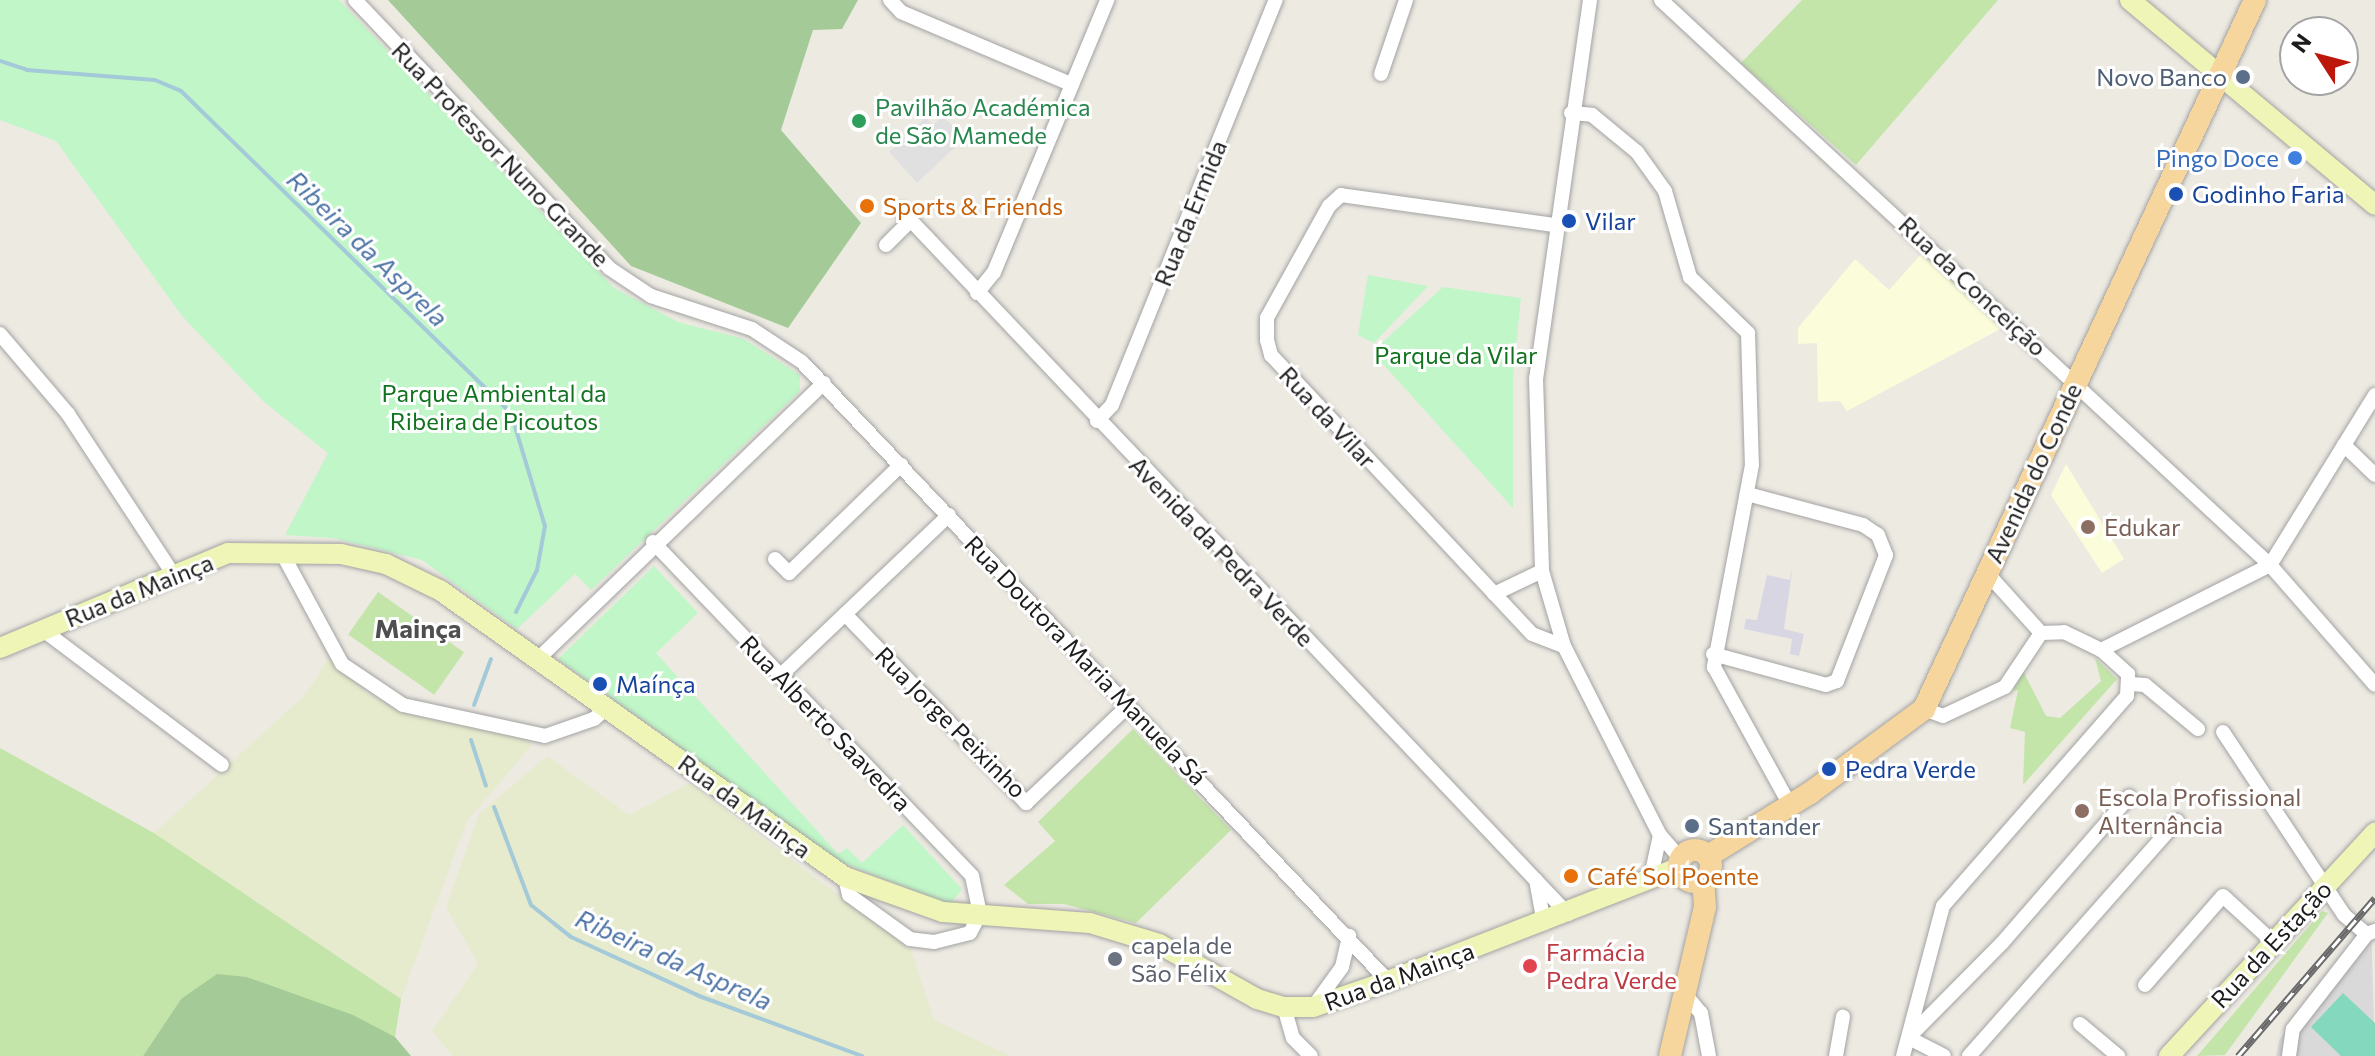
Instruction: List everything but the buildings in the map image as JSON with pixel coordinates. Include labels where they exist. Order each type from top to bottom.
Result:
[{"type":"main road","name":"Avenida do Conde","points":[[1708,856],[1790,805],[1924,709],[2215,77],[2255,0]]},
{"type":"main road","points":[[1670,1056],[1705,907],[1703,881],[1710,872],[1708,856],[1693,850],[1679,863],[1687,881],[1703,881]]},
{"type":"street","name":"Rua Professor Nuno Grande","points":[[355,0],[609,268],[651,296],[752,329],[824,383]]},
{"type":"street","points":[[890,0],[901,12],[1071,84]]},
{"type":"street","points":[[977,293],[994,272],[1107,0]]},
{"type":"street","name":"Rua da Ermida","points":[[1097,421],[1112,405],[1276,0]]},
{"type":"street","points":[[1381,74],[1406,0]]},
{"type":"street","points":[[1590,0],[1554,225],[1536,378],[1542,571],[1564,646],[1660,835],[1679,863]]},
{"type":"street","name":"Rua da Conceição","points":[[1661,0],[2270,565],[2375,685]]},
{"type":"street","points":[[2130,0],[2215,77],[2375,205]]},
{"type":"street","points":[[1571,113],[1592,115],[1637,152],[1665,191],[1690,277],[1748,333],[1752,465],[1713,654],[1714,667],[1790,805]]},
{"type":"street","name":"Rua da Vilar","points":[[1554,225],[1341,195],[1329,206],[1267,318],[1271,355],[1532,634],[1564,646]]},
{"type":"street","name":"Avenida da Pedra Verde","points":[[886,245],[906,215],[1097,421],[1568,914]]},
{"type":"street","points":[[0,334],[68,414],[173,574]]},
{"type":"street","name":"Rua Doutora Maria Manuela Sá","points":[[824,383],[1349,936],[1388,981]]},
{"type":"street","points":[[539,658],[653,542],[824,383]]},
{"type":"street","points":[[2101,650],[2270,565],[2375,395]]},
{"type":"street","points":[[2344,445],[2375,475]]},
{"type":"street","points":[[775,559],[789,573],[901,465]]},
{"type":"street","points":[[1713,654],[1826,685],[1837,681],[1886,555],[1878,535],[1863,525],[1747,494]]},
{"type":"street","points":[[781,675],[949,515]]},
{"type":"street","name":"Rua Alberto Saavedra","points":[[653,542],[972,876],[980,914]]},
{"type":"street","name":"Rua da Mainça","points":[[0,648],[228,553],[341,554],[386,564],[441,591],[845,877],[943,912],[1102,926],[1159,944],[1257,999],[1284,1007],[1313,1007],[1388,981],[1648,884],[1679,863]]},
{"type":"street","points":[[282,553],[342,664],[403,705],[545,736],[594,719],[608,707]]},
{"type":"street","points":[[1494,594],[1542,571]]},
{"type":"street","points":[[1987,573],[2041,633]]},
{"type":"street","name":"Rua Jorge Peixinho","points":[[845,614],[1026,803],[1129,705]]},
{"type":"street","points":[[43,630],[222,765]]},
{"type":"street","points":[[2041,633],[2064,632],[2101,650],[2130,684],[2145,685],[2198,729]]},
{"type":"street","points":[[1924,709],[1943,716],[2005,687],[2041,633]]},
{"type":"street","points":[[1903,1056],[1943,906],[2127,696],[2130,684]]},
{"type":"street","points":[[2223,732],[2323,887],[2371,932],[2293,1029],[2289,1056]]},
{"type":"street","points":[[1909,1038],[2002,943],[2129,797]]},
{"type":"street","points":[[1969,1056],[2177,821]]},
{"type":"street","name":"Rua da Estação","points":[[2169,1056],[2375,833]]},
{"type":"street","points":[[1648,884],[1660,835]]},
{"type":"street","name":"Rua da Mainça","points":[[845,877],[849,895],[910,939],[934,942],[970,933],[980,914]]},
{"type":"street","points":[[1536,880],[1544,923]]},
{"type":"street","points":[[2145,985],[2223,896],[2272,941]]},
{"type":"street","points":[[1313,1007],[1342,967],[1349,936]]},
{"type":"street","points":[[1684,993],[1701,1013],[1709,1056]]},
{"type":"street","points":[[1284,1007],[1293,1038],[1311,1056]]},
{"type":"street","points":[[1842,1054],[1843,1017]]},
{"type":"street","points":[[2080,1024],[2118,1056]]},
{"type":"street","points":[[1909,1038],[1944,1056]]},
{"type":"shaded area","points":[[942,116],[966,137],[917,183],[889,152],[926,117],[933,125]]},
{"type":"shaded area","points":[[1924,251],[2004,327],[1847,411],[1840,401],[1818,402],[1817,343],[1798,344],[1798,328],[1855,259],[1889,290]]},
{"type":"shaded area","name":"Edukar","points":[[2066,464],[2124,559],[2102,573],[2051,495]]},
{"type":"shaded area","points":[[1793,564],[1784,629],[1804,634],[1799,656],[1790,654],[1792,639],[1744,629],[1746,619],[1757,620],[1767,575],[1790,580]]},
{"type":"shaded area","points":[[329,658],[367,693],[406,713],[525,738],[532,745],[467,821],[401,999],[154,833],[305,695]]},
{"type":"shaded area","points":[[547,756],[629,815],[690,783],[911,950],[934,1020],[1011,1056],[453,1056],[432,1031],[478,964],[446,907],[479,814]]},
{"type":"shaded area","points":[[2371,923],[2375,1056],[2276,1056],[2279,1040]]},
{"type":"green space","name":"Parque Ambiental da Ribeira de Picoutos","points":[[0,0],[339,0],[614,288],[678,322],[744,339],[800,375],[800,391],[591,590],[575,574],[517,629],[422,560],[333,538],[285,535],[328,453],[263,401],[182,316],[56,141],[0,120]]},
{"type":"green space","points":[[388,0],[858,0],[842,29],[813,30],[781,130],[861,223],[788,328],[631,266]]},
{"type":"green space","points":[[1802,0],[1998,0],[1856,165],[1741,63]]},
{"type":"green space","name":"Parque da Vilar","points":[[1368,275],[1428,286],[1374,343],[1358,335]]},
{"type":"green space","name":"Parque da Vilar","points":[[1443,287],[1521,298],[1513,376],[1513,508],[1372,352]]},
{"type":"green space","points":[[654,566],[698,613],[656,653],[838,854],[847,848],[862,863],[903,825],[962,889],[950,905],[836,860],[558,659]]},
{"type":"green space","points":[[378,592],[464,652],[434,695],[348,635]]},
{"type":"green space","points":[[2095,658],[2117,679],[2023,785],[2025,732],[2010,728],[2018,690],[2013,691],[2023,671],[2046,716],[2060,718],[2101,681]]},
{"type":"green space","points":[[1133,729],[1231,830],[1136,923],[1064,904],[1028,904],[1004,885],[1055,841],[1038,822]]},
{"type":"green space","points":[[0,748],[154,833],[401,999],[395,1037],[247,977],[181,999],[143,1056],[0,1056]]},
{"type":"green space","points":[[2322,911],[2328,913],[2225,1055],[2197,1056]]},
{"type":"green space","points":[[217,974],[247,977],[353,1015],[395,1037],[411,1056],[143,1056],[181,999]]},
{"type":"green space","points":[[2343,993],[2375,1023],[2375,1056],[2341,1056],[2311,1027]]},
{"type":"waterway","name":"Ribeira da Asprela","points":[[0,61],[27,70],[155,80],[181,91],[511,413],[545,526],[537,570],[516,612]]},
{"type":"waterway","name":"Ribeira da Asprela","points":[[474,705],[491,659]]},
{"type":"waterway","name":"Ribeira da Asprela","points":[[471,740],[486,786]]},
{"type":"waterway","name":"Ribeira da Asprela","points":[[494,807],[531,905],[571,937],[699,996],[862,1056]]},
{"type":"railway","points":[[2238,1056],[2375,898]]},
{"type":"place","name":"Novo Banco","points":[[2243,77]]},
{"type":"place","name":"Pavilhão Académica de São Mamede","points":[[859,121]]},
{"type":"place","name":"Pingo Doce","points":[[2295,158]]},
{"type":"place","name":"Godinho Faria","points":[[2176,194]]},
{"type":"place","name":"Sports & Friends","points":[[867,206]]},
{"type":"place","name":"Vilar","points":[[1569,221]]},
{"type":"place","name":"Edukar","points":[[2088,527]]},
{"type":"place","name":"Maínça","points":[[600,684]]},
{"type":"place","name":"Pedra Verde","points":[[1829,769]]},
{"type":"place","name":"Escola Profissional Alternância","points":[[2082,811]]},
{"type":"place","name":"Santander","points":[[1692,826]]},
{"type":"place","name":"Café Sol Poente","points":[[1571,876]]},
{"type":"place","name":"capela de São Félix","points":[[1115,959]]},
{"type":"place","name":"Farmácia Pedra Verde","points":[[1530,966]]},
{"type":"district","name":"Mainça","points":[[418,628]]}]
